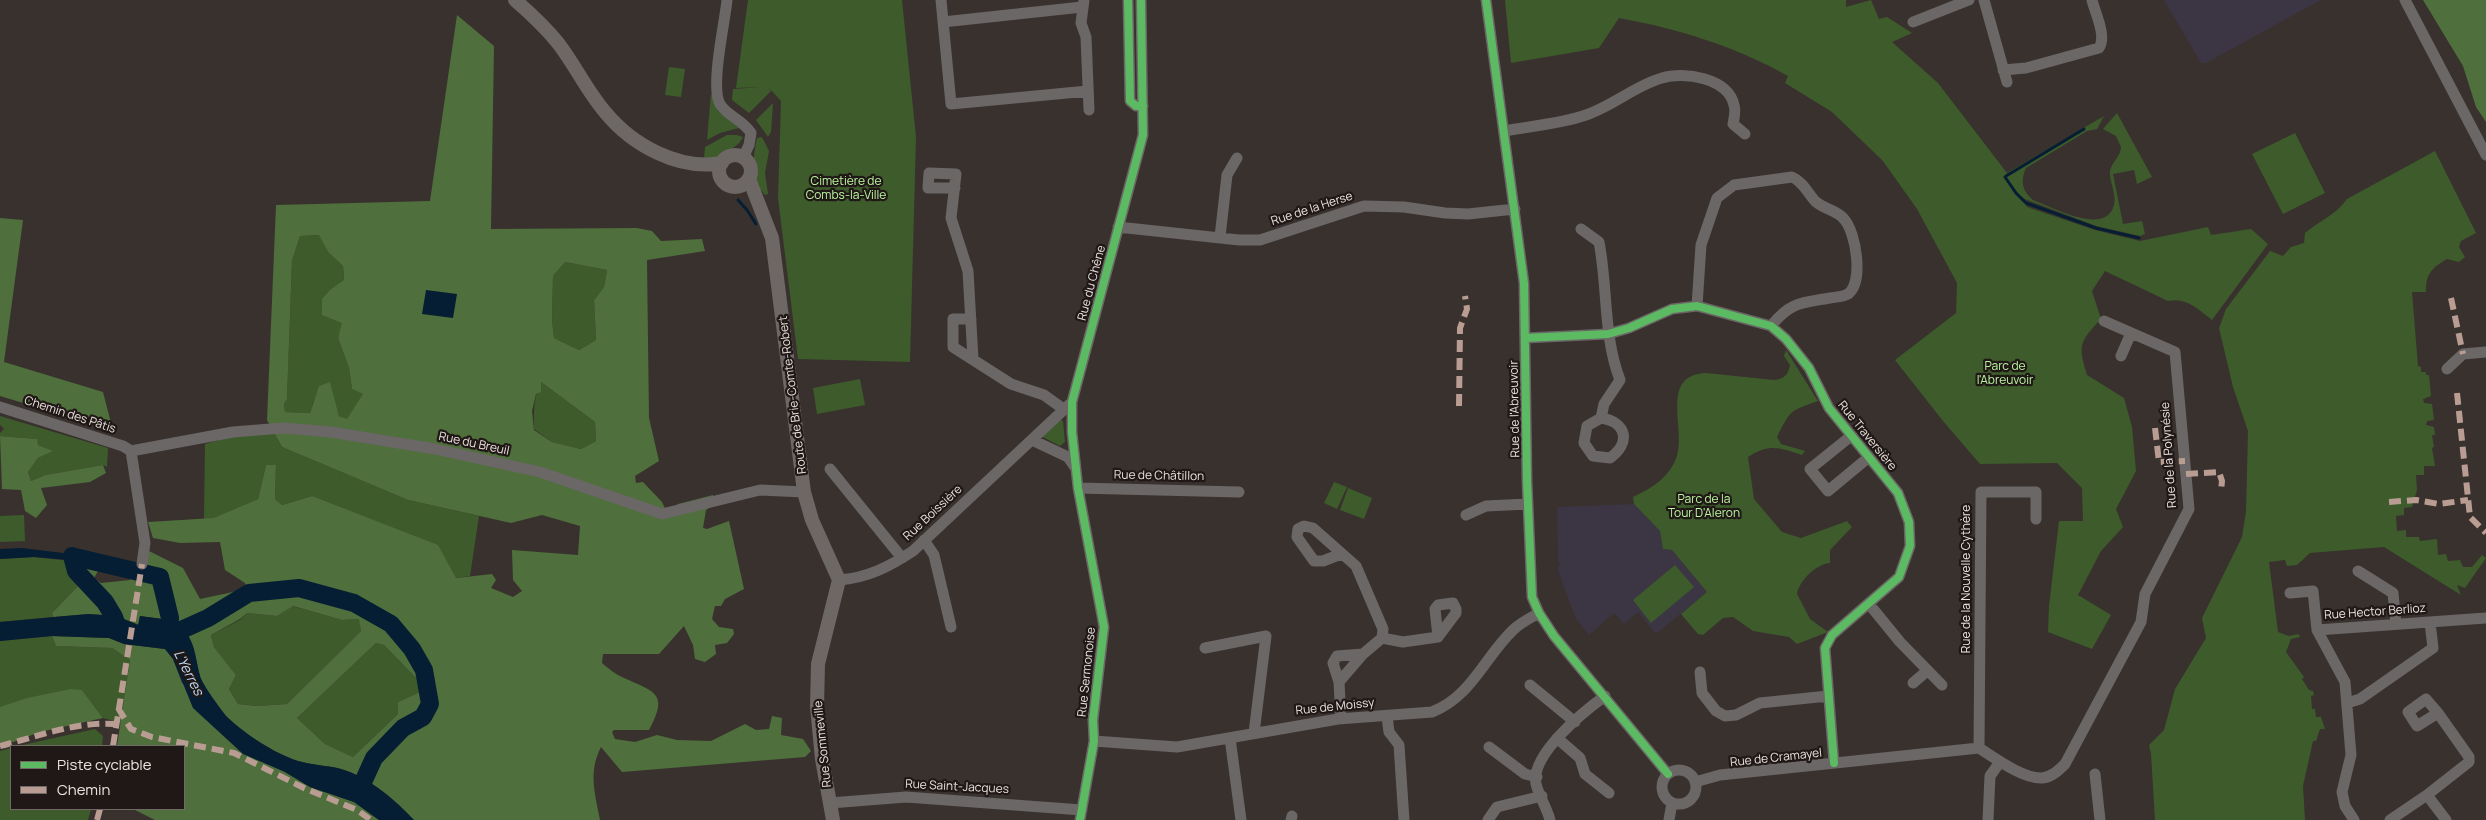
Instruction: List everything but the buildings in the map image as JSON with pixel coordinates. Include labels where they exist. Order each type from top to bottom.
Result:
[{"type":"main road","name":"Route de Brie-Comte-Robert","points":[[515,0],[558,43],[605,113],[634,140],[664,156],[685,162],[707,166],[722,163]]},
{"type":"main road","points":[[732,156],[743,158],[750,166],[749,179],[745,183],[730,184],[720,175],[722,163],[732,156]]},
{"type":"main road","name":"Route de Brie-Comte-Robert","points":[[685,162],[730,184],[758,207]]},
{"type":"main road","name":"Route de Brie-Comte-Robert","points":[[749,179],[758,207],[772,238],[778,273],[804,492],[812,520],[839,580]]},
{"type":"main road","name":"Rue Sommeville","points":[[833,820],[817,707],[818,664],[839,580]]},
{"type":"street","points":[[728,0],[716,90],[722,106],[751,133],[749,145],[743,158]]},
{"type":"street","points":[[941,0],[951,104],[1088,91]]},
{"type":"street","points":[[1128,0],[1130,101],[1136,106],[1143,106]]},
{"type":"street","name":"Rue du Chêne","points":[[1075,467],[1067,405],[1143,134],[1141,0]]},
{"type":"street","name":"Rue de l'Abreuvoir","points":[[1486,0],[1524,283],[1528,504],[1532,597],[1539,613],[1554,636],[1668,774]]},
{"type":"street","points":[[1913,22],[1969,0]]},
{"type":"street","points":[[1984,0],[2007,82]]},
{"type":"street","points":[[2003,70],[2026,68],[2098,48],[2102,44],[2102,37],[2092,0]]},
{"type":"street","points":[[2405,0],[2486,155]]},
{"type":"street","points":[[943,22],[1083,3],[1081,23],[1086,37],[1089,110]]},
{"type":"street","points":[[1504,131],[1586,115],[1604,108],[1656,80],[1679,76],[1710,81],[1728,93],[1734,105],[1733,124],[1745,134]]},
{"type":"street","points":[[1220,237],[1227,175],[1237,158]]},
{"type":"street","points":[[1697,306],[1701,245],[1717,198],[1727,188],[1734,185],[1792,177],[1798,179],[1820,206],[1839,214],[1847,223],[1852,234],[1858,274],[1854,286],[1848,294],[1794,304],[1782,312],[1771,326]]},
{"type":"street","points":[[954,188],[950,218],[968,271],[973,359]]},
{"type":"street","name":"Rue de la Herse","points":[[1118,227],[1260,240],[1364,206],[1404,207],[1461,214],[1515,209]]},
{"type":"street","points":[[1581,229],[1599,242],[1604,269],[1608,334],[1612,358],[1620,380],[1604,404],[1601,418]]},
{"type":"street","name":"Rue Traversière","points":[[1525,338],[1608,334],[1629,328],[1672,309],[1697,306],[1771,326],[1786,339],[1809,368],[1829,408],[1902,500],[1911,532],[1907,559],[1899,577],[1832,635],[1826,644],[1824,652],[1834,763]]},
{"type":"street","points":[[971,319],[953,320],[953,347],[1011,384],[1067,405]]},
{"type":"street","name":"Rue de la Polynésie","points":[[2000,762],[2042,778],[2055,774],[2065,764],[2140,622],[2145,594],[2189,509],[2175,352],[2104,321]]},
{"type":"street","points":[[2120,356],[2131,332]]},
{"type":"street","points":[[2448,369],[2463,354],[2486,352]]},
{"type":"street","name":"Rue Boissière","points":[[839,580],[864,577],[888,568],[902,558],[1032,440],[1067,405]]},
{"type":"street","name":"Chemin des Pâtis","points":[[0,406],[123,446],[131,451]]},
{"type":"street","name":"Rue du Breuil","points":[[131,451],[233,432],[283,428],[331,432],[435,449],[540,472],[662,514],[760,490],[804,492]]},
{"type":"street","name":"Rue Traversière","points":[[1851,436],[1810,469],[1828,491],[1869,457]]},
{"type":"street","points":[[1032,440],[1068,457],[1075,467]]},
{"type":"street","points":[[131,451],[145,543],[142,564]]},
{"type":"street","name":"Rue Sermonoise","points":[[1075,467],[1104,626],[1093,720],[1094,741],[1081,815]]},
{"type":"street","points":[[830,469],[902,558]]},
{"type":"street","name":"Rue de Châtillon","points":[[1078,488],[1239,492]]},
{"type":"street","name":"Rue de la Nouvelle Cythère","points":[[1979,748],[1981,492],[2036,492],[2036,519]]},
{"type":"street","points":[[1466,515],[1486,506],[1528,504]]},
{"type":"street","points":[[924,540],[934,555],[951,628]]},
{"type":"street","points":[[1339,682],[1363,654],[1382,638],[1383,629],[1356,566],[1341,554]]},
{"type":"street","points":[[2358,571],[2393,593],[2396,624]]},
{"type":"street","points":[[2290,593],[2313,591],[2317,630]]},
{"type":"street","points":[[1869,604],[1900,642],[1942,685]]},
{"type":"street","name":"Rue de Moissy","points":[[1094,741],[1177,747],[1341,719],[1432,712],[1446,707],[1459,697],[1512,630],[1539,613]]},
{"type":"street","name":"Rue Hector Berlioz","points":[[2354,820],[2345,806],[2342,792],[2351,755],[2345,682],[2317,630],[2486,618]]},
{"type":"street","points":[[2347,703],[2360,699],[2433,648],[2430,622]]},
{"type":"street","points":[[1205,648],[1266,636],[1254,733]]},
{"type":"street","points":[[1382,638],[1404,642],[1438,637]]},
{"type":"street","points":[[1341,719],[1339,682],[1333,663],[1337,656],[1363,654]]},
{"type":"street","points":[[1913,683],[1927,670]]},
{"type":"street","points":[[1700,672],[1702,693],[1716,711],[1725,716],[1736,715],[1760,703],[1828,696]]},
{"type":"street","points":[[1530,684],[1575,722]]},
{"type":"street","points":[[1550,820],[1536,783],[1540,760],[1557,738],[1604,696]]},
{"type":"street","points":[[2390,820],[2428,794],[2469,762],[2469,757],[2438,713]]},
{"type":"street","points":[[1387,716],[1389,732],[1400,745],[1404,820]]},
{"type":"street","points":[[1230,738],[1241,820]]},
{"type":"street","points":[[1557,738],[1580,758],[1585,774],[1609,793]]},
{"type":"street","points":[[1489,747],[1525,774],[1537,777]]},
{"type":"street","points":[[1979,748],[2000,762],[1990,776],[1988,820]]},
{"type":"street","name":"Rue de Cramayel","points":[[1695,782],[1720,775],[1979,748]]},
{"type":"street","points":[[1673,771],[1684,771],[1695,782],[1696,788],[1692,798],[1683,803],[1672,803],[1662,790],[1664,778],[1673,771]]},
{"type":"street","points":[[2095,774],[2100,820]]},
{"type":"street","points":[[2428,794],[2446,820]]},
{"type":"street","points":[[1488,820],[1497,807],[1542,796]]},
{"type":"street","name":"Rue Saint-Jacques","points":[[830,803],[886,797],[1081,815]]},
{"type":"street","points":[[1669,820],[1672,803]]},
{"type":"shaded area","points":[[2164,0],[2321,0],[2206,63],[2201,63]]},
{"type":"shaded area","points":[[1634,504],[1660,531],[1663,549],[1672,550],[1707,592],[1656,634],[1638,612],[1624,624],[1614,613],[1589,635],[1576,619],[1558,570],[1560,562],[1558,562],[1557,507]]},
{"type":"green space","name":"Cimetière de Combs-la-Ville","points":[[748,0],[902,0],[916,137],[910,362],[798,359],[778,198],[781,101],[767,86],[771,91],[749,113],[732,100],[733,89],[762,87],[736,88]]},
{"type":"green space","name":"Parc de l'Abreuvoir","points":[[1505,0],[1846,0],[1846,7],[1871,0],[1879,19],[1887,17],[1912,33],[1892,42],[1938,83],[2007,173],[2104,116],[2097,129],[2087,131],[2026,168],[2023,186],[2026,193],[2033,200],[2078,217],[2101,219],[2109,214],[2115,201],[2110,171],[2120,153],[2121,147],[2116,136],[2103,129],[2117,113],[2152,177],[2137,184],[2134,170],[2113,174],[2123,224],[2142,221],[2145,234],[2140,236],[2096,226],[2022,198],[2027,207],[2095,230],[2140,241],[2208,227],[2211,235],[2251,229],[2268,244],[2212,320],[2186,302],[2168,301],[2105,271],[2092,291],[2101,319],[2088,333],[2082,344],[2082,357],[2087,375],[2124,398],[2132,427],[2136,471],[2116,509],[2123,527],[2101,551],[2078,595],[2111,615],[2092,649],[2048,632],[2049,606],[2059,521],[2083,521],[2082,488],[2057,463],[1980,464],[1895,360],[1956,313],[1957,283],[1917,209],[1883,161],[1832,112],[1785,83],[1788,76],[1727,47],[1663,27],[1619,18],[1599,48],[1511,63]]},
{"type":"green space","points":[[2423,0],[2486,0],[2486,122],[2476,107],[2463,66]]},
{"type":"green space","points":[[457,15],[494,46],[491,229],[637,228],[652,231],[661,241],[702,239],[705,251],[647,260],[649,418],[659,461],[635,476],[636,483],[643,482],[662,502],[668,515],[678,504],[713,495],[715,504],[706,510],[703,528],[707,529],[729,521],[744,589],[725,599],[721,606],[715,606],[712,619],[719,627],[733,629],[734,634],[727,643],[715,645],[716,654],[705,662],[695,659],[693,645],[684,626],[659,654],[603,654],[602,663],[619,676],[649,690],[655,694],[658,700],[655,717],[649,730],[614,730],[612,732],[615,739],[635,742],[657,735],[677,740],[711,741],[745,724],[756,730],[769,729],[772,716],[782,718],[781,735],[803,739],[811,751],[805,757],[622,772],[601,747],[597,756],[594,774],[600,820],[414,820],[374,785],[356,775],[341,769],[304,763],[289,758],[251,737],[235,724],[224,714],[204,685],[191,641],[177,621],[140,616],[139,625],[117,617],[97,615],[53,617],[52,613],[79,585],[69,572],[85,564],[101,566],[94,578],[101,583],[130,580],[149,551],[183,568],[200,599],[247,589],[245,583],[225,570],[220,542],[180,543],[153,538],[148,522],[214,518],[258,499],[266,465],[276,465],[275,499],[282,505],[312,496],[438,545],[456,578],[492,574],[496,580],[491,588],[513,597],[522,591],[513,580],[512,550],[578,555],[580,526],[542,515],[511,523],[408,500],[282,447],[267,420],[276,205],[430,201]],"holes":[[[319,235],[328,252],[343,266],[344,280],[331,289],[322,299],[322,315],[342,323],[338,338],[349,368],[352,389],[363,394],[347,419],[339,416],[330,382],[319,386],[310,413],[285,412],[292,261],[300,236]],[[565,262],[607,270],[604,287],[594,300],[596,340],[579,350],[554,338],[552,320],[553,276]],[[541,382],[595,422],[596,441],[581,449],[552,442],[534,430],[532,411],[536,394],[541,392]],[[293,606],[342,620],[359,619],[361,631],[287,704],[257,706],[238,704],[229,689],[236,675],[214,647],[211,635],[247,613],[277,616]],[[376,643],[384,645],[422,684],[420,692],[398,702],[398,714],[353,757],[325,744],[297,718]]]},
{"type":"green space","points":[[669,67],[685,69],[681,97],[665,95]]},
{"type":"green space","points":[[711,93],[718,111],[739,128],[720,133],[707,140]]},
{"type":"green space","points":[[773,103],[771,132],[768,137],[756,120]]},
{"type":"green space","points":[[2295,133],[2325,193],[2283,214],[2252,154]]},
{"type":"green space","points":[[727,135],[743,137],[738,145],[718,160],[704,158],[705,147]]},
{"type":"green space","points":[[762,137],[769,151],[765,173],[768,194],[765,195],[761,190],[757,193],[753,173],[757,138]]},
{"type":"green space","points":[[2435,151],[2476,233],[2461,241],[2459,247],[2465,257],[2459,262],[2447,259],[2442,262],[2431,272],[2427,280],[2426,292],[2412,292],[2418,366],[2421,367],[2421,372],[2426,372],[2426,375],[2429,375],[2431,396],[2423,399],[2424,403],[2432,404],[2434,420],[2427,421],[2426,425],[2434,427],[2435,435],[2432,435],[2434,447],[2432,448],[2435,466],[2424,466],[2424,475],[2416,475],[2417,490],[2412,507],[2404,508],[2404,515],[2396,516],[2397,531],[2406,530],[2406,537],[2419,537],[2420,541],[2437,539],[2438,555],[2446,554],[2448,561],[2460,560],[2463,567],[2472,567],[2482,555],[2486,558],[2465,588],[2457,585],[2461,595],[2384,547],[2310,553],[2297,565],[2287,566],[2285,560],[2269,562],[2278,632],[2289,636],[2299,634],[2300,637],[2291,639],[2286,652],[2304,677],[2302,679],[2309,690],[2313,691],[2314,695],[2311,696],[2312,709],[2315,709],[2316,717],[2321,717],[2325,729],[2320,729],[2316,741],[2313,741],[2303,786],[2305,820],[2155,820],[2149,745],[2164,730],[2175,689],[2206,638],[2202,618],[2242,537],[2246,512],[2248,431],[2233,387],[2219,328],[2226,309],[2270,251],[2283,256],[2291,247],[2304,243],[2305,233],[2333,213],[2347,199]]},
{"type":"green space","points":[[0,218],[23,220],[4,362],[103,392],[111,423],[103,427],[0,396]]},
{"type":"green space","points":[[320,235],[328,252],[343,266],[344,281],[331,289],[343,323],[338,338],[349,368],[352,389],[364,394],[348,420],[339,416],[329,383],[314,400],[310,413],[285,412],[292,261],[300,236]]},
{"type":"green space","points":[[565,262],[607,270],[604,287],[594,300],[596,340],[579,350],[554,338],[552,320],[553,276]]},
{"type":"green space","name":"Parc de la Tour D'Aleron","points":[[1786,350],[1818,401],[1792,412],[1777,437],[1781,444],[1805,451],[1802,455],[1787,450],[1769,448],[1748,457],[1754,499],[1782,532],[1801,538],[1847,521],[1852,527],[1830,550],[1830,563],[1819,566],[1809,574],[1798,589],[1797,594],[1810,619],[1828,632],[1797,644],[1789,637],[1753,631],[1733,617],[1723,618],[1703,635],[1698,634],[1681,614],[1707,592],[1672,550],[1663,549],[1660,531],[1634,504],[1633,497],[1659,481],[1674,464],[1679,444],[1677,405],[1683,383],[1692,376],[1706,373],[1780,379],[1787,374],[1790,365],[1784,356]]},
{"type":"green space","points":[[860,379],[865,405],[817,414],[813,388]]},
{"type":"green space","points":[[541,382],[595,422],[596,441],[581,449],[552,442],[534,429],[535,400]]},
{"type":"green space","points":[[0,416],[108,448],[107,467],[103,465],[45,475],[31,481],[28,472],[38,458],[52,451],[38,445],[36,439],[0,436],[4,429],[0,425]]},
{"type":"green space","points":[[1059,419],[1063,421],[1065,442],[1060,446],[1041,436]]},
{"type":"green space","points":[[274,433],[282,447],[408,500],[479,516],[470,576],[456,578],[312,496],[282,505],[275,499],[276,466],[266,465],[258,499],[214,519],[204,519],[205,444],[233,436]]},
{"type":"green space","points":[[0,436],[37,439],[38,445],[53,451],[38,458],[28,472],[31,481],[45,475],[103,465],[106,473],[90,482],[41,488],[47,505],[36,518],[25,511],[21,490],[2,489]]},
{"type":"green space","points":[[1334,482],[1347,487],[1337,509],[1324,503]]},
{"type":"green space","points":[[1348,488],[1372,498],[1364,519],[1340,510]]},
{"type":"green space","points":[[24,515],[25,541],[0,542],[0,516]]},
{"type":"green space","points":[[34,557],[71,561],[69,572],[79,585],[52,613],[53,617],[0,622],[0,559]]},
{"type":"green space","points":[[1675,565],[1694,587],[1651,623],[1633,600]]},
{"type":"green space","points":[[292,606],[342,620],[360,619],[361,631],[287,704],[257,706],[238,704],[229,689],[236,675],[214,647],[211,635],[240,620],[247,613],[277,616]]},
{"type":"green space","points":[[52,636],[56,646],[112,648],[130,660],[121,723],[103,718],[82,690],[0,707],[0,641]]},
{"type":"green space","points":[[52,636],[109,638],[124,644],[165,649],[173,659],[182,683],[285,772],[310,787],[354,802],[379,820],[155,820],[135,810],[185,810],[185,745],[117,745],[130,660],[112,648],[56,646]]},
{"type":"green space","points":[[376,643],[384,645],[422,684],[420,692],[398,702],[398,714],[353,757],[325,744],[297,718]]},
{"type":"green space","points":[[71,689],[82,690],[103,718],[40,732],[0,747],[0,707],[27,698]]},
{"type":"green space","points":[[95,729],[103,736],[102,745],[23,745]]},
{"type":"green space","points":[[10,748],[10,810],[91,810],[88,820],[0,820],[0,751]]},
{"type":"water","points":[[426,290],[457,294],[453,318],[422,314]]},
{"type":"water","points":[[22,548],[104,558],[114,564],[138,566],[137,572],[103,563],[34,557],[0,559],[0,549]]},
{"type":"water","points":[[88,614],[117,616],[138,625],[140,616],[177,621],[191,641],[204,685],[224,714],[235,724],[251,737],[289,758],[304,763],[341,769],[356,775],[374,785],[414,820],[379,820],[354,802],[310,787],[285,772],[243,754],[193,708],[173,659],[165,649],[124,644],[109,638],[52,636],[0,641],[0,622]]},
{"type":"waterway","points":[[2006,176],[2084,129]]},
{"type":"waterway","points":[[2005,177],[2026,203],[2096,228],[2139,238]]},
{"type":"waterway","points":[[738,200],[756,224]]},
{"type":"waterway","points":[[72,556],[76,571],[105,602],[114,617],[119,631]]},
{"type":"waterway","name":"L'Yerres","points":[[75,557],[160,577],[170,618],[168,636],[172,642]]},
{"type":"waterway","points":[[162,635],[168,636],[208,618],[249,593],[299,588],[354,603],[391,624],[412,649],[424,670],[430,704],[423,717],[403,728],[374,758],[359,791]]},
{"type":"marked path","points":[[1459,406],[1460,328],[1467,309],[1465,296]]},
{"type":"marked path","points":[[2451,298],[2463,354]]},
{"type":"marked path","points":[[2457,393],[2470,517],[2486,533]]},
{"type":"marked path","points":[[2155,428],[2159,462],[2185,461]]},
{"type":"marked path","points":[[2186,474],[2219,472],[2222,481],[2221,491]]},
{"type":"marked path","points":[[2389,502],[2416,500],[2439,504],[2468,500]]},
{"type":"marked path","points":[[113,745],[142,564]]},
{"type":"marked path","points":[[118,708],[131,729],[152,737],[234,753],[304,788],[357,810],[371,820]]},
{"type":"marked path","points":[[0,746],[71,727],[115,724]]},
{"type":"marked path","points":[[97,820],[100,810]]},
{"type":"cycle path","points":[[1128,0],[1130,101],[1136,106],[1143,106]]},
{"type":"cycle path","points":[[1080,820],[1094,741],[1093,720],[1104,627],[1078,488],[1072,432],[1072,402],[1143,135],[1141,0]]},
{"type":"cycle path","points":[[1486,0],[1524,283],[1527,481],[1532,597],[1539,613],[1554,636],[1668,774]]},
{"type":"cycle path","points":[[1525,338],[1608,334],[1629,328],[1672,309],[1697,306],[1771,326],[1786,339],[1809,368],[1829,408],[1898,493],[1909,522],[1910,546],[1899,577],[1832,635],[1825,648],[1834,763]]}]
